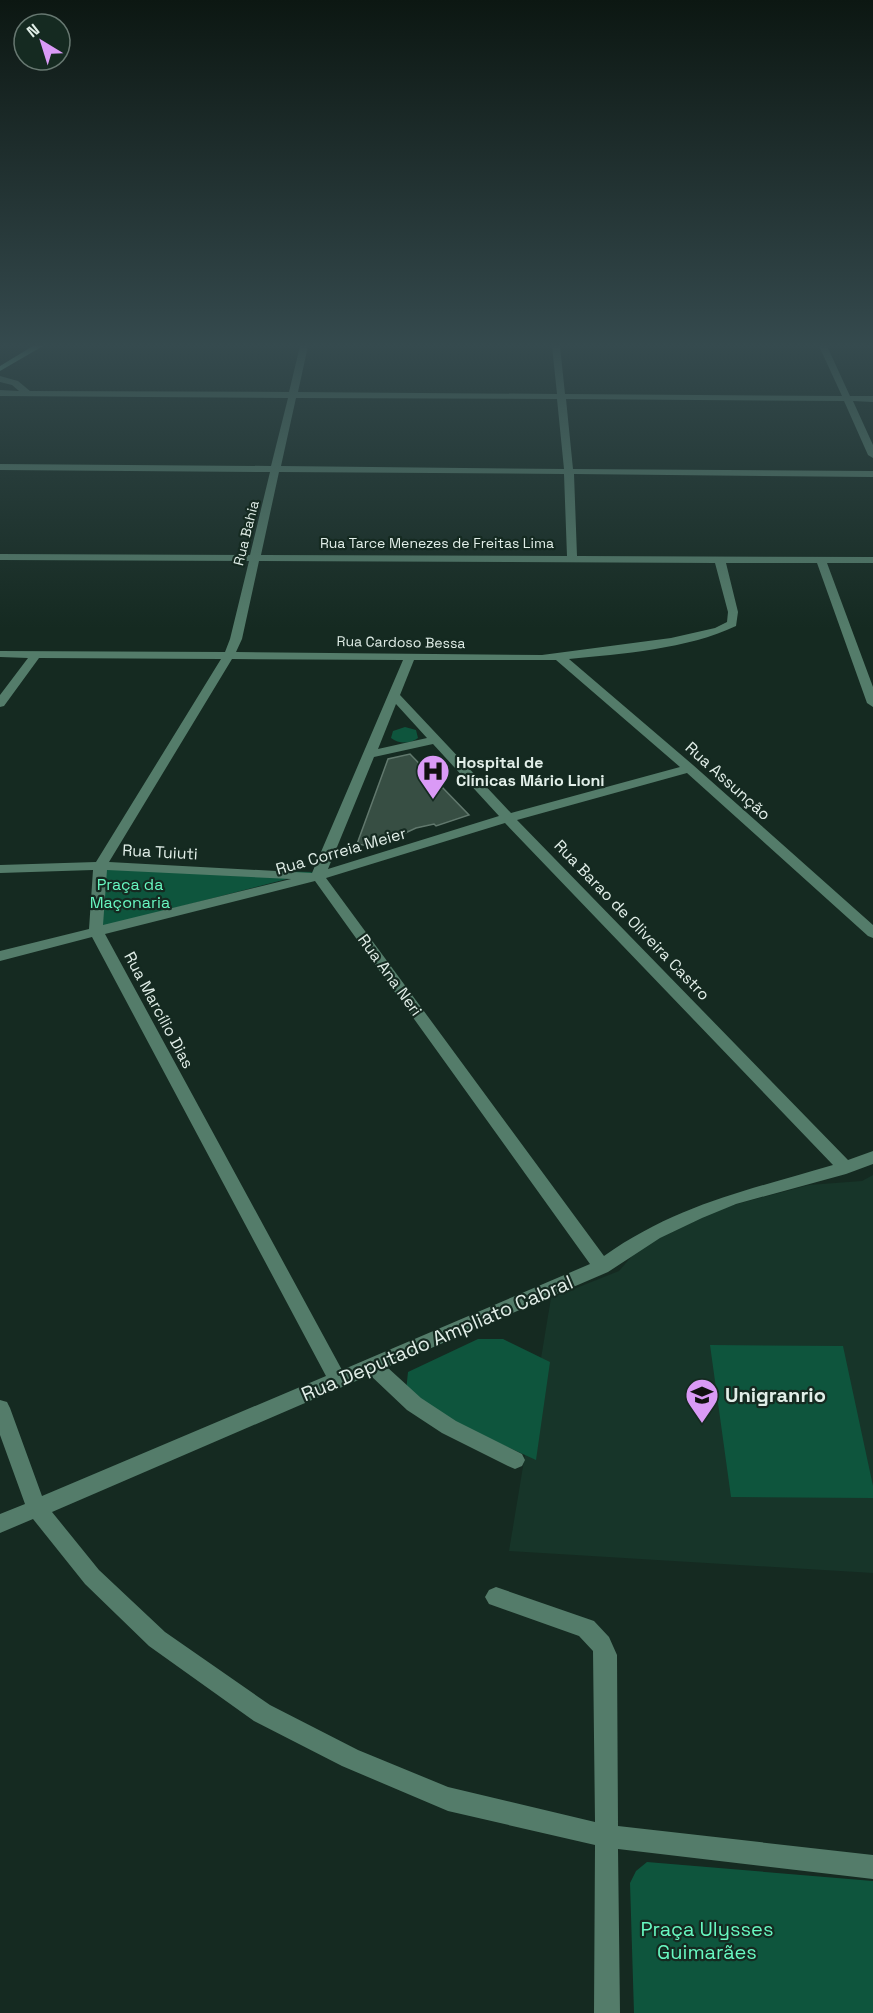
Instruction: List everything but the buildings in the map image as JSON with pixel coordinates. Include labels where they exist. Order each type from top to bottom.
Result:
[{"type":"street","name":"Rua Bahia","points":[[230,656],[282,440]]},
{"type":"street","points":[[566,440],[572,559]]},
{"type":"street","points":[[866,440],[873,455]]},
{"type":"street","points":[[0,467],[873,474]]},
{"type":"street","name":"Rua Tarce Menezes de Freitas Lima","points":[[0,557],[873,560]]},
{"type":"street","name":"Rua Cardoso Bessa","points":[[0,654],[559,657],[703,635],[726,628],[732,624],[733,612],[720,560]]},
{"type":"street","points":[[821,560],[873,703]]},
{"type":"street","points":[[0,703],[36,654]]},
{"type":"street","points":[[96,931],[100,866],[230,656]]},
{"type":"street","points":[[318,876],[410,657]]},
{"type":"street","name":"Rua Assunção","points":[[559,657],[689,768],[873,933]]},
{"type":"street","name":"Rua Barao de Oliveira Castro","points":[[395,696],[508,818],[846,1168]]},
{"type":"street","points":[[371,754],[435,740]]},
{"type":"street","name":"Rua Correia Meier","points":[[0,956],[318,876],[508,818],[689,768]]},
{"type":"street","name":"Rua Tuiuti","points":[[0,869],[100,866],[318,876]]},
{"type":"street","name":"Rua Ana Neri","points":[[318,876],[602,1267]]},
{"type":"street","name":"Rua Marcílio Dias","points":[[96,931],[338,1381]]},
{"type":"street","name":"Rua Deputado Ampliato Cabral","points":[[0,1524],[602,1267],[651,1233],[711,1206],[846,1168],[873,1157]]},
{"type":"street","points":[[373,1366],[414,1404],[440,1421],[515,1460]]},
{"type":"street","points":[[0,1408],[37,1509],[92,1577],[157,1639],[262,1713],[350,1758],[448,1799],[606,1836],[873,1867]]},
{"type":"street","points":[[496,1597],[586,1628],[601,1644],[606,1654],[607,2013]]},
{"type":"shaded area","name":"Unigranrio","points":[[873,1175],[873,1573],[509,1551],[551,1298],[619,1271],[643,1243],[718,1209],[809,1185],[862,1181]]},
{"type":"green space","points":[[405,727],[416,730],[418,738],[404,742],[391,738],[393,731]]},
{"type":"green space","name":"Praça da Maçonaria","points":[[105,868],[314,872],[101,927]]},
{"type":"green space","points":[[478,1339],[503,1339],[550,1362],[536,1460],[461,1426],[406,1391],[408,1372]]},
{"type":"green space","points":[[710,1345],[843,1346],[873,1486],[873,1498],[731,1497]]},
{"type":"green space","name":"Praça Ulysses Guimarães","points":[[647,1862],[873,1881],[873,2013],[634,2013],[630,1883],[636,1871]]},
{"type":"place","name":"Hospital de Clínicas Mário Lioni","points":[[433,800]]},
{"type":"place","name":"Unigranrio","points":[[702,1424]]}]
